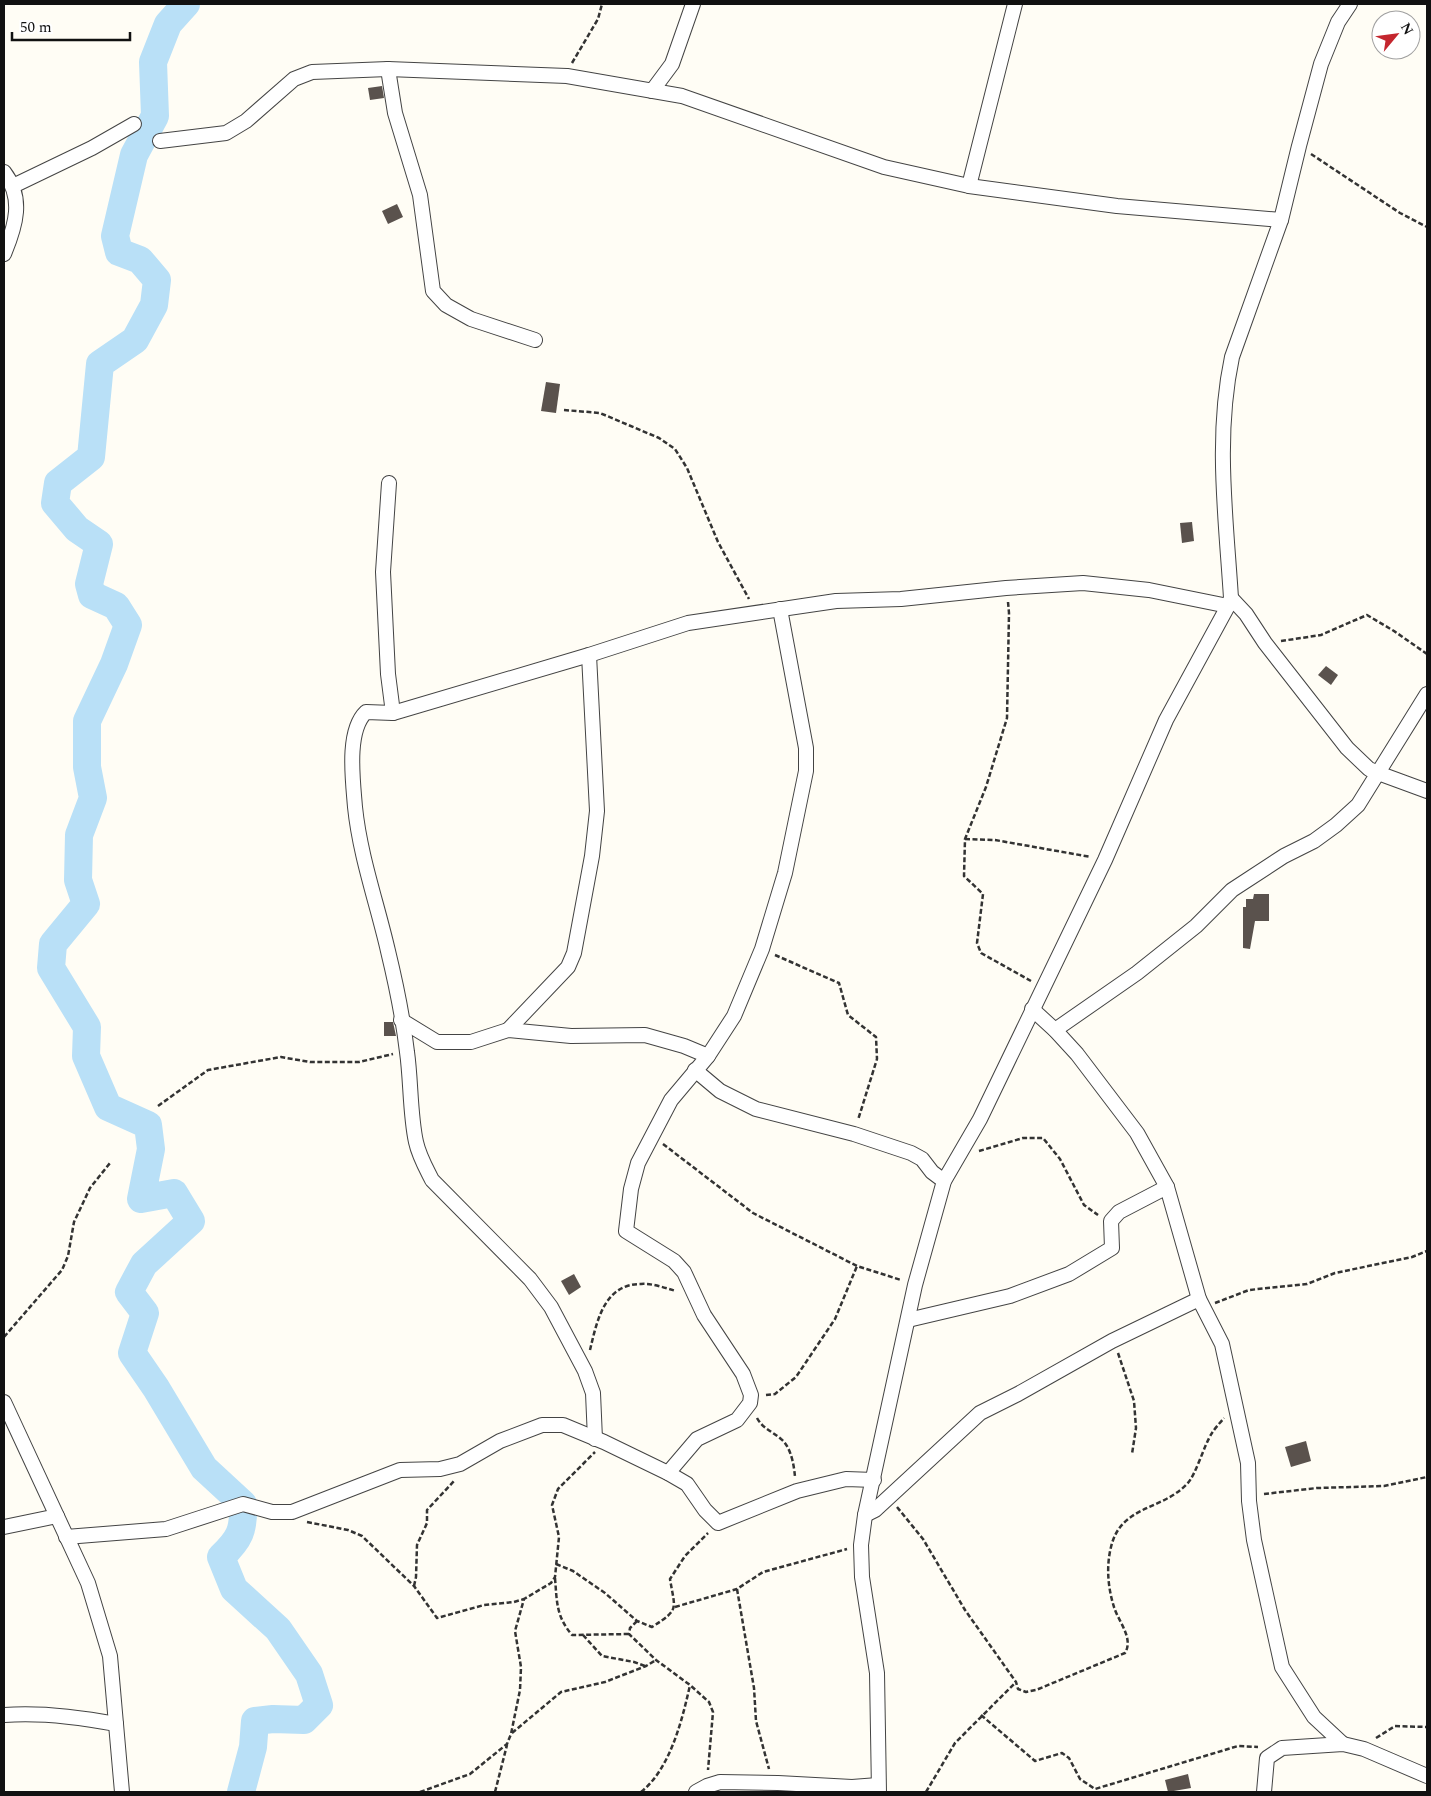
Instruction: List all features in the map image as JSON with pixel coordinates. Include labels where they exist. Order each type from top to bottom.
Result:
[{"type":"street","points":[[652,90],[672,64],[693,4]]},
{"type":"street","points":[[969,186],[1015,4]]},
{"type":"street","points":[[701,1789],[720,1782],[778,1783],[878,1789],[876,1673],[862,1577],[861,1545],[865,1515],[915,1285],[944,1181],[980,1119],[1105,860],[1166,720],[1230,602],[1221,458],[1227,380],[1232,357],[1281,220],[1321,64],[1338,22],[1350,4]]},
{"type":"street","points":[[388,69],[395,113],[420,195],[433,291],[446,305],[471,319],[535,340]]},
{"type":"street","points":[[160,141],[226,134],[246,121],[294,79],[312,72],[388,69],[567,76],[682,96],[884,168],[969,186],[1117,206],[1281,220]]},
{"type":"street","points":[[13,186],[92,148],[134,124]]},
{"type":"street","points":[[4,172],[13,186],[17,205],[4,254]]},
{"type":"street","points":[[389,483],[383,572],[388,674],[393,713]]},
{"type":"street","points":[[600,1440],[593,1393],[585,1370],[551,1307],[530,1279],[432,1180],[421,1160],[415,1142],[407,1051],[388,951],[369,880],[356,809],[353,771],[354,740],[359,719],[366,712],[393,713],[589,655],[688,623],[836,601],[901,599],[1006,588],[1083,583],[1149,590],[1230,602],[1246,614],[1265,643],[1347,748],[1370,769],[1427,791]]},
{"type":"street","points":[[668,1473],[697,1439],[737,1420],[750,1399],[743,1374],[704,1315],[684,1272],[674,1260],[626,1231],[631,1189],[638,1163],[672,1100],[708,1056],[734,1016],[762,950],[785,873],[806,771],[806,748],[780,610]]},
{"type":"street","points":[[508,1030],[568,967],[574,953],[592,856],[597,811],[589,655]]},
{"type":"street","points":[[1055,1030],[1137,973],[1196,926],[1232,890],[1284,856],[1314,841],[1336,825],[1358,805],[1427,694]]},
{"type":"street","points":[[1032,1010],[1055,1030],[1077,1054],[1137,1133],[1167,1187],[1202,1304],[1222,1344],[1248,1463],[1249,1501],[1254,1540],[1282,1667],[1314,1717],[1343,1744]]},
{"type":"street","points":[[401,1020],[437,1042],[471,1042],[508,1030],[571,1036],[645,1035],[684,1046],[708,1056]]},
{"type":"street","points":[[695,1070],[720,1091],[756,1109],[854,1134],[911,1153],[922,1159],[932,1172],[944,1181]]},
{"type":"street","points":[[908,1320],[1010,1296],[1069,1274],[1112,1248],[1111,1220],[1120,1212],[1167,1187]]},
{"type":"street","points":[[865,1515],[875,1510],[980,1413],[1018,1394],[1112,1341],[1202,1304]]},
{"type":"street","points":[[4,1402],[88,1583],[110,1656],[122,1792]]},
{"type":"street","points":[[66,1537],[166,1529],[243,1504],[272,1512],[292,1512],[400,1470],[440,1469],[460,1464],[500,1441],[542,1425],[563,1425],[600,1440],[668,1473],[687,1484],[705,1510],[718,1523],[796,1491],[846,1479],[874,1480]]},
{"type":"street","points":[[4,1527],[58,1516]]},
{"type":"street","points":[[4,1715],[80,1717],[116,1724]]},
{"type":"street","points":[[1264,1792],[1267,1758],[1282,1748],[1343,1744],[1364,1750],[1427,1776]]},
{"type":"path","points":[[567,76],[574,59],[598,19],[602,4]]},
{"type":"path","points":[[1299,146],[1400,213],[1427,227]]},
{"type":"path","points":[[564,410],[600,413],[659,438],[675,449],[687,468],[718,542],[756,614]]},
{"type":"path","points":[[1006,588],[1010,613],[1007,718],[986,787],[964,840],[964,876],[983,894],[977,943],[981,953],[1043,987]]},
{"type":"path","points":[[1265,643],[1321,634],[1367,615],[1427,654]]},
{"type":"path","points":[[964,840],[996,840],[1105,860]]},
{"type":"path","points":[[762,950],[839,983],[848,1015],[876,1038],[876,1058],[854,1134]]},
{"type":"path","points":[[158,1106],[208,1070],[281,1057],[310,1062],[358,1062],[407,1051]]},
{"type":"path","points":[[652,1136],[753,1213],[857,1266],[915,1285]]},
{"type":"path","points":[[958,1157],[1023,1138],[1043,1138],[1060,1159],[1084,1205],[1096,1214],[1111,1220]]},
{"type":"path","points":[[4,1337],[62,1270],[68,1256],[74,1222],[90,1188],[110,1163]]},
{"type":"path","points":[[1202,1304],[1249,1290],[1307,1284],[1335,1273],[1427,1252]]},
{"type":"path","points":[[796,1491],[795,1470],[788,1448],[782,1440],[762,1427],[750,1399],[775,1394],[796,1377],[835,1319],[857,1266]]},
{"type":"path","points":[[585,1370],[602,1308],[614,1293],[628,1286],[641,1284],[695,1294]]},
{"type":"path","points":[[1112,1341],[1134,1401],[1136,1428],[1132,1454]]},
{"type":"path","points":[[888,1496],[923,1539],[965,1610],[1016,1682],[1018,1689],[1026,1692],[1036,1690],[1125,1653],[1129,1648],[1128,1638],[1114,1608],[1107,1574],[1111,1546],[1114,1539],[1120,1526],[1127,1518],[1170,1498],[1189,1483],[1212,1432],[1236,1404]]},
{"type":"path","points":[[600,1440],[593,1455],[558,1489],[552,1505],[559,1537],[555,1577],[557,1610],[563,1624],[572,1635],[629,1634],[656,1660],[690,1685],[709,1702],[713,1712],[701,1789]]},
{"type":"path","points":[[414,1586],[416,1577],[416,1545],[427,1523],[427,1510],[453,1482],[460,1464]]},
{"type":"path","points":[[1249,1501],[1259,1495],[1317,1488],[1384,1486],[1427,1477]]},
{"type":"path","points":[[292,1512],[308,1523],[348,1530],[362,1536],[414,1586],[437,1618],[484,1605],[524,1599],[551,1583],[555,1577]]},
{"type":"path","points":[[556,1564],[573,1571],[605,1593],[636,1621],[652,1627],[671,1615],[674,1607],[670,1579],[685,1556],[718,1523]]},
{"type":"path","points":[[674,1607],[737,1589],[763,1572],[861,1545]]},
{"type":"path","points":[[737,1589],[754,1688],[756,1721],[770,1770],[778,1783]]},
{"type":"path","points":[[495,1792],[511,1734],[520,1690],[521,1667],[515,1631],[524,1599]]},
{"type":"path","points":[[629,1634],[630,1628],[636,1621]]},
{"type":"path","points":[[583,1635],[602,1656],[646,1666]]},
{"type":"path","points":[[511,1734],[560,1692],[606,1682],[656,1660]]},
{"type":"path","points":[[926,1792],[954,1743],[1016,1682]]},
{"type":"path","points":[[641,1792],[648,1786],[668,1758],[690,1685]]},
{"type":"path","points":[[981,1715],[1035,1761],[1062,1753],[1069,1758],[1080,1779],[1095,1789],[1238,1746],[1282,1748]]},
{"type":"path","points":[[1364,1750],[1376,1738],[1395,1726],[1427,1727]]},
{"type":"path","points":[[420,1792],[470,1774],[507,1744]]},
{"type":"building","points":[[382,86],[384,98],[370,100],[368,88]]},
{"type":"building","points":[[397,204],[403,217],[388,224],[382,211]]},
{"type":"building","points":[[546,382],[560,384],[556,413],[541,411]]},
{"type":"building","points":[[1192,522],[1194,541],[1182,543],[1180,523]]},
{"type":"building","points":[[1326,666],[1338,675],[1331,685],[1318,675]]},
{"type":"building","points":[[1254,894],[1269,894],[1269,921],[1255,921],[1250,949],[1243,948],[1243,907],[1246,907],[1246,899],[1253,899]]},
{"type":"building","points":[[384,1022],[393,1022],[396,1036],[384,1036]]},
{"type":"building","points":[[574,1274],[581,1287],[569,1295],[561,1281]]},
{"type":"building","points":[[1306,1441],[1311,1461],[1291,1467],[1285,1447]]},
{"type":"building","points":[[1188,1774],[1191,1788],[1168,1792],[1165,1780]]},
{"type":"waterway","points":[[186,4],[168,24],[153,62],[155,116],[134,155],[115,236],[119,252],[140,260],[157,280],[154,305],[135,340],[100,364],[91,457],[58,483],[55,503],[77,529],[99,544],[89,584],[92,595],[116,606],[128,625],[114,664],[87,721],[87,767],[93,798],[79,835],[78,880],[86,904],[53,944],[51,968],[87,1027],[86,1056],[108,1107],[148,1125],[151,1149],[141,1199],[174,1193],[191,1221],[144,1264],[129,1292],[145,1313],[132,1353],[156,1388],[204,1468],[243,1504],[243,1521],[240,1534],[233,1545],[221,1557],[234,1589],[278,1629],[309,1674],[319,1705],[304,1720],[273,1719],[255,1721],[253,1747],[241,1792]]}]
